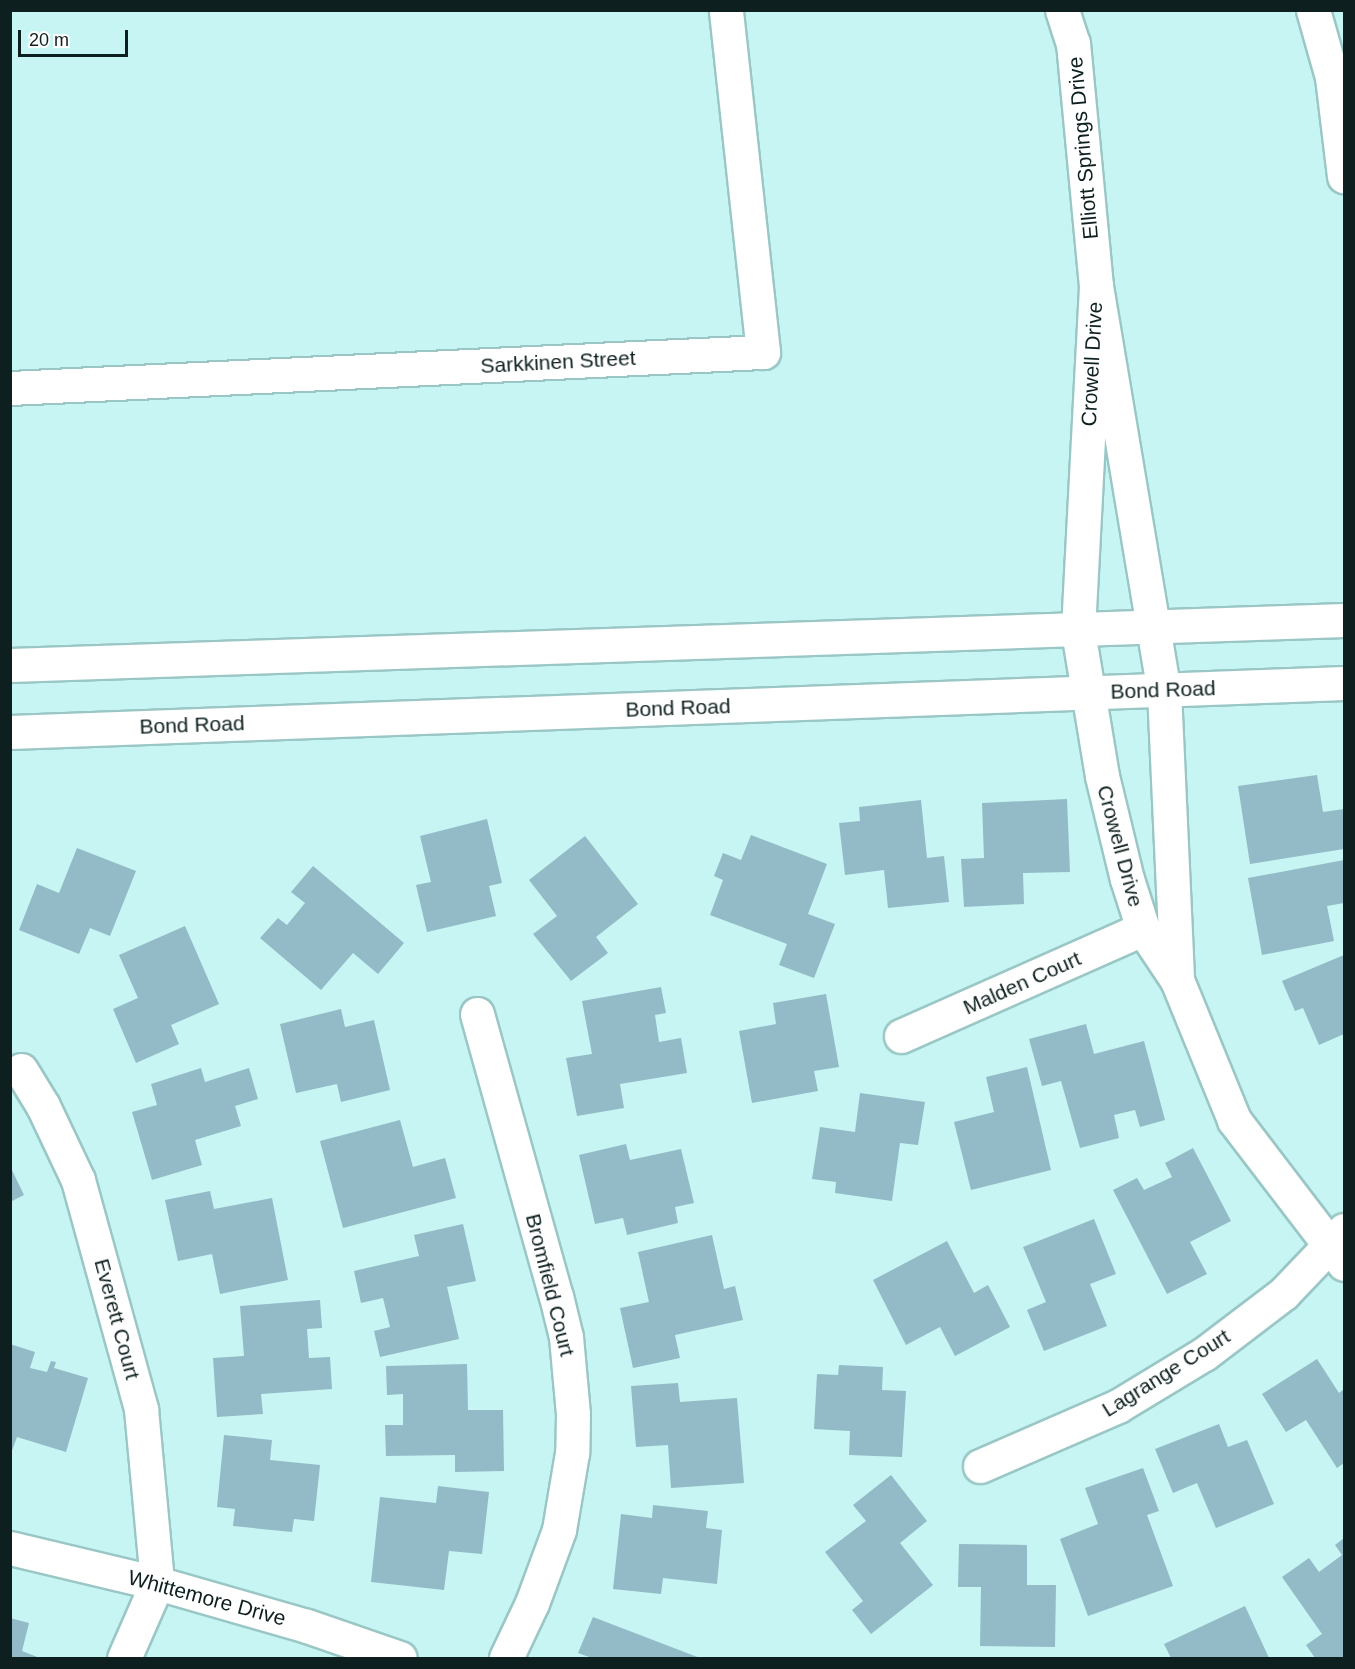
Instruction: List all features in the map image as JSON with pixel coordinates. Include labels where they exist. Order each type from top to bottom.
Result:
[{"type":"street","name":"Sarkkinen Street","points":[[10,388],[763,352],[726,10]]},
{"type":"street","name":"Elliott Springs Drive","points":[[1062,10],[1073,43],[1096,286]]},
{"type":"street","points":[[1313,10],[1332,77],[1344,176]]},
{"type":"street","name":"Crowell Drive","points":[[1096,286],[1164,691],[1177,980]]},
{"type":"street","name":"Crowell Drive","points":[[1096,286],[1078,630],[1102,776],[1143,929],[1177,980],[1234,1120],[1339,1246]]},
{"type":"street","points":[[10,665],[1344,620]]},
{"type":"street","name":"Bond Road","points":[[10,732],[1344,683]]},
{"type":"street","name":"Malden Court","points":[[901,1036],[1143,929]]},
{"type":"street","name":"Bromfield Court","points":[[477,1014],[566,1337],[573,1414],[572,1453],[559,1530],[532,1603],[506,1659]]},
{"type":"street","name":"Everett Court","points":[[21,1070],[43,1106],[78,1180],[131,1364],[148,1452],[157,1583]]},
{"type":"street","name":"Lagrange Court","points":[[980,1466],[1118,1406],[1204,1354],[1284,1293],[1339,1246]]},
{"type":"street","name":"Whittemore Drive","points":[[10,1548],[157,1583],[340,1635],[400,1659]]},
{"type":"street","points":[[124,1659],[157,1583]]},
{"type":"building","points":[[1317,775],[1323,812],[1344,809],[1344,849],[1250,864],[1238,786]]},
{"type":"building","points":[[1067,799],[1070,872],[1023,873],[1024,904],[964,907],[961,859],[984,858],[982,803]]},
{"type":"building","points":[[921,800],[927,858],[944,856],[949,902],[888,908],[884,870],[845,875],[839,823],[860,821],[859,807]]},
{"type":"building","points":[[487,819],[502,883],[489,886],[496,916],[427,932],[416,885],[431,882],[420,836]]},
{"type":"building","points":[[751,835],[827,864],[808,914],[835,924],[814,978],[779,965],[787,944],[710,915],[723,880],[714,876],[723,853],[741,860]]},
{"type":"building","points":[[585,836],[638,904],[596,937],[608,953],[571,981],[533,934],[557,916],[529,880]]},
{"type":"building","points":[[77,848],[136,871],[110,936],[90,928],[79,954],[19,930],[37,884],[59,893]]},
{"type":"building","points":[[1344,860],[1344,903],[1327,906],[1334,941],[1262,955],[1248,878]]},
{"type":"building","points":[[313,866],[404,943],[378,974],[353,953],[321,990],[260,938],[278,918],[287,925],[305,903],[291,892]]},
{"type":"building","points":[[185,926],[219,1004],[171,1025],[179,1044],[136,1063],[113,1009],[138,998],[119,955]]},
{"type":"building","points":[[1344,955],[1344,1034],[1319,1045],[1303,1008],[1295,1011],[1282,981]]},
{"type":"building","points":[[661,987],[666,1013],[655,1015],[659,1042],[681,1038],[687,1073],[620,1084],[624,1108],[577,1116],[566,1058],[592,1054],[582,1001]]},
{"type":"building","points":[[826,994],[839,1067],[814,1071],[818,1091],[752,1103],[739,1031],[776,1024],[773,1003]]},
{"type":"building","points":[[341,1009],[345,1027],[374,1020],[390,1090],[341,1102],[337,1084],[296,1093],[280,1024]]},
{"type":"building","points":[[1086,1024],[1094,1054],[1144,1041],[1165,1120],[1140,1127],[1135,1110],[1114,1115],[1119,1138],[1080,1148],[1061,1081],[1042,1086],[1029,1039]]},
{"type":"building","points":[[1027,1067],[1051,1170],[971,1190],[954,1122],[994,1112],[986,1077]]},
{"type":"building","points":[[201,1068],[205,1082],[249,1068],[258,1099],[235,1106],[241,1126],[195,1140],[202,1165],[152,1180],[132,1112],[157,1105],[151,1084]]},
{"type":"building","points":[[860,1093],[925,1102],[918,1145],[900,1143],[892,1201],[835,1193],[836,1182],[812,1179],[820,1127],[855,1132]]},
{"type":"building","points":[[400,1120],[413,1167],[445,1158],[456,1198],[343,1228],[320,1141]]},
{"type":"building","points":[[626,1144],[630,1160],[681,1149],[694,1203],[675,1207],[678,1223],[627,1235],[623,1218],[595,1224],[579,1155]]},
{"type":"building","points":[[1193,1148],[1231,1221],[1190,1242],[1207,1274],[1167,1294],[1113,1190],[1137,1178],[1144,1190],[1172,1177],[1165,1163]]},
{"type":"building","points":[[10,1166],[24,1195],[10,1202]]},
{"type":"building","points":[[210,1191],[214,1209],[272,1198],[288,1280],[220,1294],[212,1254],[178,1261],[165,1200]]},
{"type":"building","points":[[1094,1219],[1116,1274],[1090,1284],[1107,1326],[1044,1351],[1027,1310],[1046,1302],[1023,1247]]},
{"type":"building","points":[[463,1224],[476,1281],[447,1287],[459,1339],[380,1357],[374,1331],[390,1327],[383,1298],[361,1303],[354,1271],[419,1256],[414,1235]]},
{"type":"building","points":[[712,1235],[724,1289],[735,1286],[743,1320],[675,1335],[680,1358],[633,1368],[620,1308],[649,1302],[638,1252]]},
{"type":"building","points":[[947,1241],[974,1293],[988,1285],[1010,1327],[955,1356],[940,1327],[906,1345],[873,1280]]},
{"type":"building","points":[[320,1300],[322,1328],[307,1329],[309,1358],[330,1357],[332,1389],[261,1394],[263,1414],[217,1417],[213,1358],[244,1356],[240,1306]]},
{"type":"building","points":[[10,1344],[35,1352],[30,1368],[47,1372],[51,1361],[56,1362],[54,1368],[88,1378],[66,1452],[17,1437],[10,1456]]},
{"type":"building","points":[[1317,1359],[1339,1393],[1344,1389],[1344,1463],[1337,1468],[1306,1420],[1286,1432],[1262,1394]]},
{"type":"building","points":[[467,1364],[468,1410],[503,1410],[504,1471],[455,1472],[455,1455],[386,1456],[385,1425],[403,1425],[403,1394],[387,1395],[386,1366]]},
{"type":"building","points":[[839,1365],[883,1367],[882,1390],[906,1391],[902,1457],[849,1455],[850,1431],[814,1429],[817,1374],[838,1375]]},
{"type":"building","points":[[678,1383],[680,1402],[737,1398],[744,1483],[671,1488],[668,1445],[636,1447],[631,1386]]},
{"type":"building","points":[[1219,1424],[1228,1447],[1247,1440],[1274,1504],[1216,1528],[1197,1483],[1173,1493],[1155,1449]]},
{"type":"building","points":[[224,1435],[272,1440],[270,1460],[320,1465],[314,1521],[294,1519],[292,1532],[233,1526],[235,1509],[217,1507]]},
{"type":"building","points":[[1143,1468],[1159,1511],[1147,1515],[1173,1586],[1088,1616],[1060,1539],[1098,1524],[1085,1488]]},
{"type":"building","points":[[891,1475],[927,1521],[900,1543],[933,1585],[871,1634],[852,1610],[863,1601],[825,1552],[866,1521],[853,1505]]},
{"type":"building","points":[[438,1486],[489,1492],[482,1554],[449,1551],[444,1590],[371,1582],[380,1497],[436,1503]]},
{"type":"building","points":[[653,1505],[708,1511],[706,1528],[722,1530],[717,1584],[663,1578],[661,1594],[613,1589],[621,1514],[652,1518]]},
{"type":"building","points":[[1344,1538],[1344,1658],[1315,1658],[1306,1645],[1322,1634],[1282,1577],[1309,1558],[1319,1572],[1342,1555],[1335,1545]]},
{"type":"building","points":[[959,1544],[1027,1545],[1027,1585],[1056,1585],[1055,1647],[980,1646],[981,1587],[958,1587]]},
{"type":"building","points":[[1245,1606],[1269,1658],[1171,1658],[1164,1644]]},
{"type":"building","points":[[593,1617],[700,1658],[592,1658],[578,1653]]},
{"type":"building","points":[[10,1618],[29,1623],[22,1651],[40,1658],[10,1658]]}]
